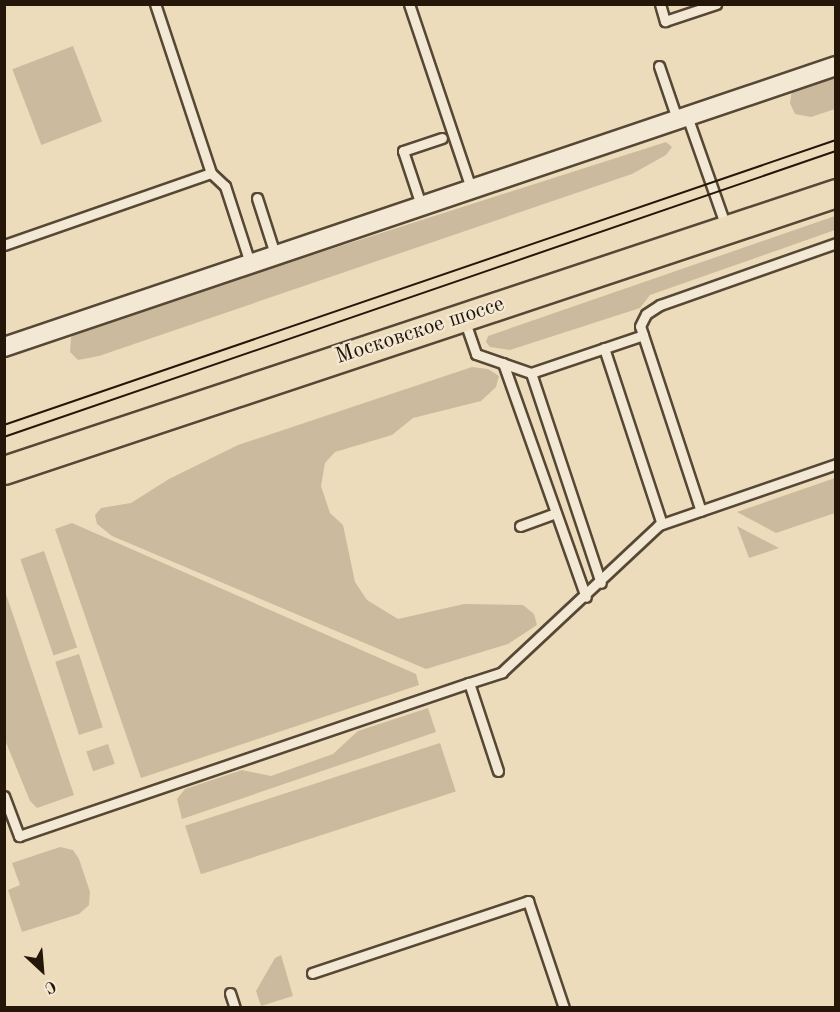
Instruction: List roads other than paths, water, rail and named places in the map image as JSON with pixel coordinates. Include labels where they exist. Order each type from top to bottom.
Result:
[{"type":"main road","name":"Московское шоссе","points":[[4,470],[836,193]]},
{"type":"street","points":[[4,347],[836,66]]},
{"type":"lane","points":[[154,4],[211,173],[225,186],[250,263]]},
{"type":"lane","points":[[409,4],[471,188]]},
{"type":"lane","points":[[660,4],[665,21],[716,4]]},
{"type":"lane","points":[[659,66],[727,229]]},
{"type":"lane","points":[[421,205],[403,151],[442,138]]},
{"type":"lane","points":[[4,244],[211,173]]},
{"type":"lane","points":[[257,198],[275,254]]},
{"type":"lane","points":[[701,511],[640,326],[646,314],[660,305],[836,243]]},
{"type":"lane","points":[[463,317],[476,354],[531,373],[643,335]]},
{"type":"lane","points":[[604,348],[662,524]]},
{"type":"lane","points":[[503,363],[586,597]]},
{"type":"lane","points":[[531,373],[601,583]]},
{"type":"lane","points":[[4,796],[19,836],[502,672],[586,597],[662,524],[836,464]]},
{"type":"lane","points":[[520,526],[556,513]]},
{"type":"lane","points":[[469,683],[498,771]]},
{"type":"lane","points":[[312,973],[528,902],[564,1008]]},
{"type":"lane","points":[[230,993],[235,1008]]},
{"type":"tram line","points":[[4,425],[836,140]]},
{"type":"tram line","points":[[4,437],[836,151]]}]
